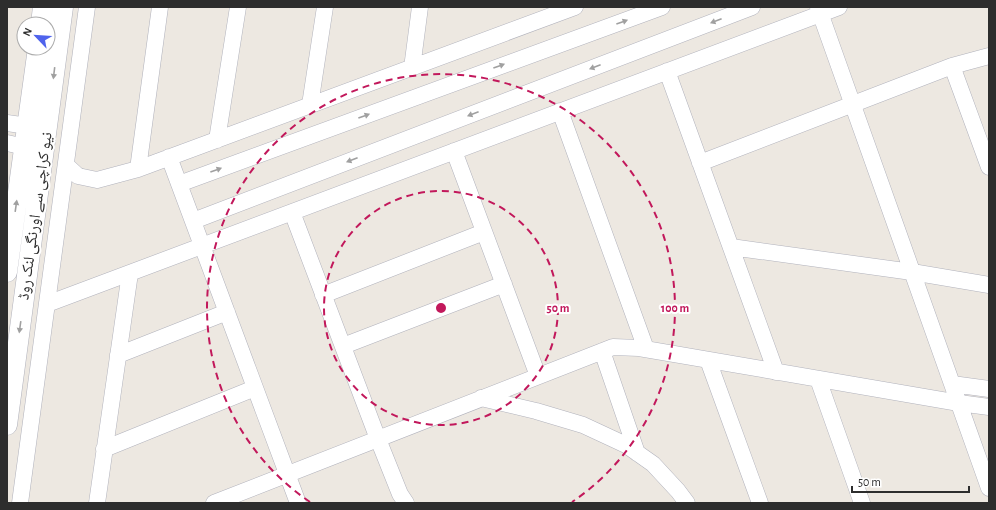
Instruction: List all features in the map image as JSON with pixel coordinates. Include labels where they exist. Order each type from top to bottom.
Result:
[{"type":"street","name":"نیو کراچی سے اورنگی لنک روڈ","points":[[7,425],[63,7]]},
{"type":"street","points":[[20,503],[88,7]]},
{"type":"street","points":[[138,169],[160,7]]},
{"type":"street","points":[[217,140],[238,7]]},
{"type":"street","points":[[310,105],[326,7]]},
{"type":"street","points":[[412,68],[420,7]]},
{"type":"street","points":[[66,165],[78,176],[97,180],[138,169],[575,7]]},
{"type":"street","points":[[179,184],[662,7]]},
{"type":"street","points":[[193,221],[752,7]]},
{"type":"street","points":[[47,304],[667,71],[819,10],[839,7]]},
{"type":"street","points":[[819,10],[989,488]]},
{"type":"street","name":"نیو کراچی سے اورنگی لنک روڈ","points":[[8,264],[16,145],[28,126],[37,56]]},
{"type":"street","points":[[700,163],[952,66],[989,56]]},
{"type":"street","points":[[952,66],[989,167]]},
{"type":"street","points":[[667,71],[776,372]]},
{"type":"street","points":[[560,111],[646,350]]},
{"type":"street","points":[[7,122],[28,126]]},
{"type":"street","points":[[454,151],[538,376]]},
{"type":"street","points":[[169,157],[298,503]]},
{"type":"street","points":[[292,212],[378,439],[400,494],[406,503]]},
{"type":"street","points":[[323,295],[484,232]]},
{"type":"street","points":[[731,247],[989,284]]},
{"type":"street","points":[[8,264],[29,258]]},
{"type":"street","points":[[97,503],[130,273]]},
{"type":"street","points":[[343,346],[504,284]]},
{"type":"street","points":[[118,355],[227,312]]},
{"type":"street","points":[[214,503],[613,347],[646,350],[989,407]]},
{"type":"street","points":[[602,351],[637,453]]},
{"type":"street","points":[[708,360],[760,503]]},
{"type":"street","points":[[818,379],[862,503]]},
{"type":"street","points":[[952,384],[989,389]]},
{"type":"street","points":[[104,449],[255,388]]},
{"type":"street","points":[[481,398],[536,411],[583,425],[626,445],[653,464],[687,503]]}]
